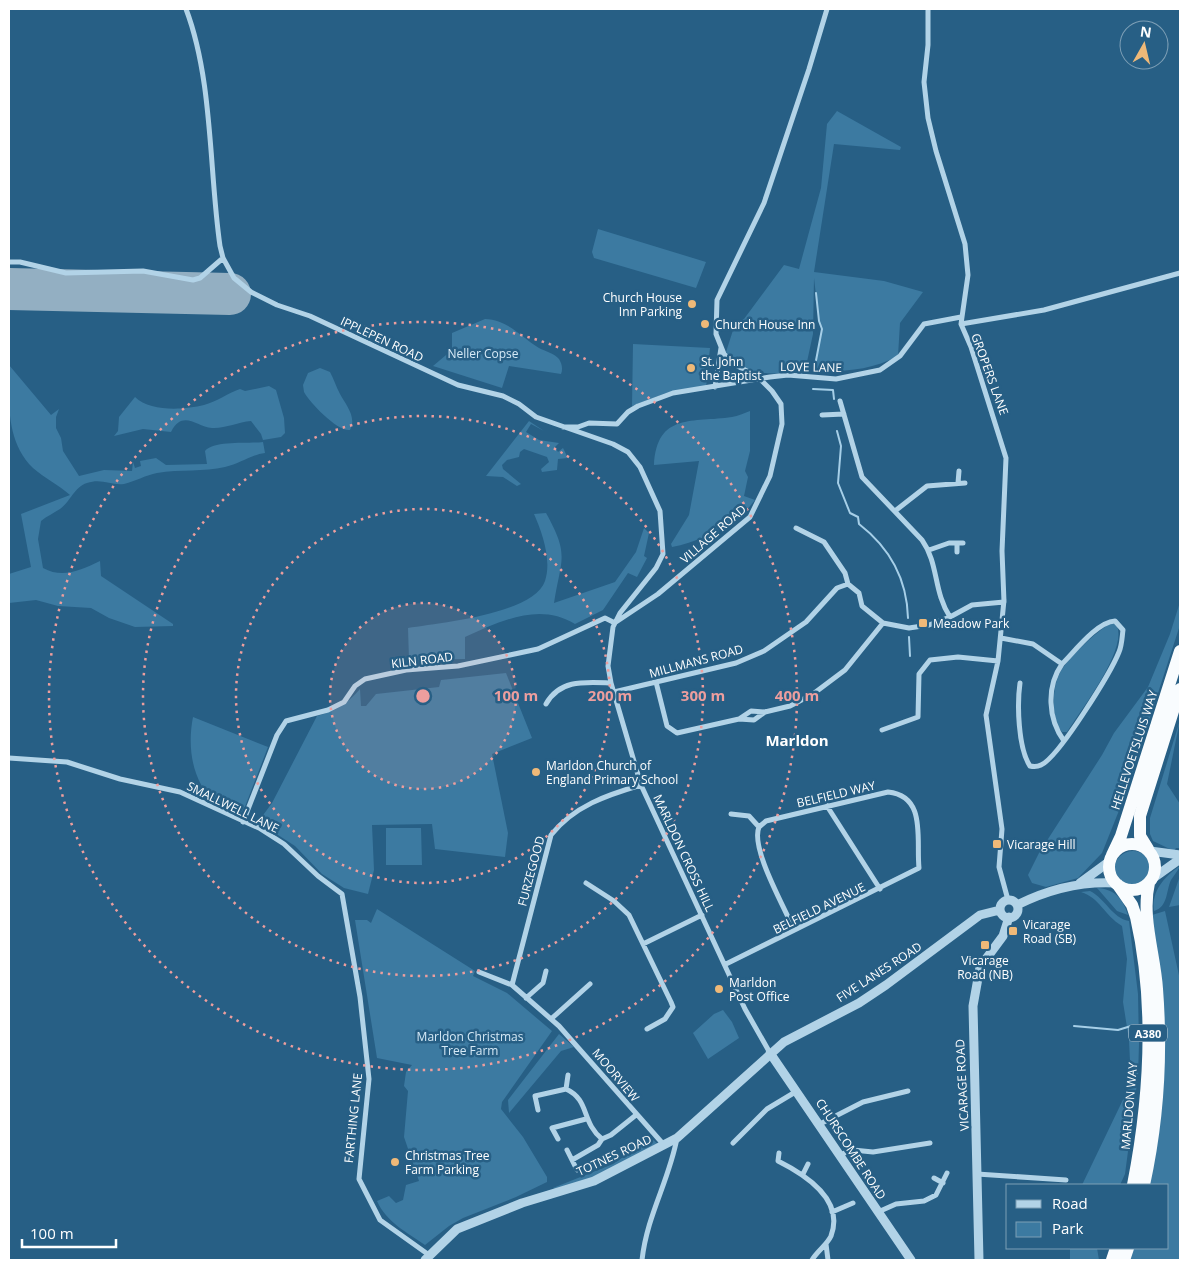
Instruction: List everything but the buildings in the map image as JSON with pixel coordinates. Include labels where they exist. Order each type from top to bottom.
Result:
[{"type":"highway","name":"HELLEVOETSLUIS WAY","points":[[1111,858],[1120,836],[1180,651]]},
{"type":"highway","name":"HELLEVOETSLUIS WAY","points":[[1149,850],[1140,836],[1140,816],[1180,689]]},
{"type":"highway","points":[[1126,844],[1138,844],[1149,850],[1156,866],[1151,881],[1140,889],[1133,890],[1117,884],[1110,874],[1111,858],[1126,844]]},
{"type":"highway","name":"MARLDON WAY","points":[[1144,1184],[1153,1131],[1159,1060],[1157,988],[1146,904],[1151,881]]},
{"type":"highway","name":"MARLDON WAY","points":[[1117,884],[1132,905],[1136,918],[1147,1009],[1145,1105],[1133,1184]]},
{"type":"street","name":"IPPLEPEN ROAD","points":[[186,9],[198,47],[217,224],[224,258],[234,278],[251,292],[277,306],[310,316],[458,385],[503,396],[519,404],[536,417],[613,444],[628,452],[640,467],[660,511],[663,554],[656,568],[620,613],[616,623]]},
{"type":"street","points":[[715,387],[721,348],[716,334],[717,300],[764,203],[809,70],[826,9]]},
{"type":"street","name":"GROPERS LANE","points":[[928,9],[928,45],[924,82],[928,118],[936,151],[965,244],[968,274],[961,324],[980,374],[1006,458],[1002,551],[1004,602]]},
{"type":"street","points":[[9,262],[20,262],[66,274],[143,271],[193,280],[200,278],[224,258]]},
{"type":"street","points":[[961,324],[1044,310],[1180,273]]},
{"type":"street","name":"LOVE LANE","points":[[560,427],[578,427],[589,423],[617,424],[628,412],[673,393],[759,378],[788,375],[836,379],[880,370],[904,352],[924,324],[961,317]]},
{"type":"street","name":"VILLAGE ROAD","points":[[616,623],[658,594],[750,518],[758,505],[770,476],[782,424],[781,404],[772,391],[759,378],[736,365],[721,348]]},
{"type":"street","points":[[840,400],[862,477],[930,550],[939,596],[950,616]]},
{"type":"street","points":[[822,415],[844,414]]},
{"type":"street","points":[[958,483],[959,471]]},
{"type":"street","points":[[895,511],[927,486],[965,483]]},
{"type":"street","points":[[796,528],[824,542],[846,573],[848,584],[859,593],[862,606],[883,623],[909,628],[929,625],[972,605],[1004,602]]},
{"type":"street","points":[[930,550],[949,543],[963,543]]},
{"type":"street","points":[[956,543],[957,552]]},
{"type":"street","points":[[1004,581],[1004,602],[998,661],[986,715],[1002,829],[999,867],[1008,900]]},
{"type":"street","name":"MILLMANS ROAD","points":[[614,692],[736,663],[764,651],[806,622],[837,588],[848,584]]},
{"type":"street","name":"KILN ROAD","points":[[243,822],[277,735],[286,721],[328,710],[344,702],[356,686],[365,679],[406,670],[458,666],[538,649],[605,618],[616,623]]},
{"type":"street","points":[[1020,683],[1019,718],[1025,759],[1030,766],[1035,767],[1045,763],[1064,741],[1119,653],[1122,641],[1120,625],[1115,621],[1107,621],[1062,664],[1053,685],[1052,709],[1053,723],[1064,741]]},
{"type":"street","name":"MARLDON CROSS HILL","points":[[616,623],[610,640],[608,666],[611,683],[640,785],[726,964],[745,1009],[770,1053]]},
{"type":"street","points":[[739,719],[751,711],[766,712],[790,706],[829,683],[860,654],[883,623]]},
{"type":"street","points":[[1001,638],[1033,644],[1062,664]]},
{"type":"street","points":[[882,730],[918,717],[919,674],[930,660],[958,657],[998,661]]},
{"type":"street","points":[[656,682],[666,726],[677,733],[739,719],[754,720],[766,712]]},
{"type":"street","points":[[546,704],[552,694],[561,687],[591,683],[611,683]]},
{"type":"street","name":"SMALLWELL LANE","points":[[9,758],[67,762],[120,778],[180,792],[259,828],[284,844],[318,876],[342,894]]},
{"type":"street","name":"FURZEGOOD","points":[[512,985],[551,835],[563,821],[594,800],[640,785]]},
{"type":"street","name":"BELFIELD WAY","points":[[759,827],[766,820],[888,792],[906,798],[912,803],[916,814],[919,868]]},
{"type":"street","points":[[826,806],[880,889]]},
{"type":"street","points":[[731,814],[750,816],[759,827],[757,840],[761,854],[794,930]]},
{"type":"street","points":[[1149,850],[1180,857]]},
{"type":"street","points":[[1151,881],[1180,857]]},
{"type":"street","points":[[1080,884],[1111,858]]},
{"type":"street","name":"BELFIELD AVENUE","points":[[726,964],[919,868]]},
{"type":"street","points":[[586,883],[614,901],[629,915],[673,1007],[665,1019],[646,1029]]},
{"type":"street","points":[[1017,905],[1029,899],[1080,884],[1117,884]]},
{"type":"street","name":"FARTHING LANE","points":[[342,894],[360,997],[369,1079],[359,1179],[380,1220],[427,1258]]},
{"type":"street","points":[[1008,900],[1013,901],[1017,905],[1016,913],[1009,918],[1004,916],[1000,910],[1002,903],[1008,900]]},
{"type":"street","name":"FIVE LANES ROAD","points":[[770,1053],[784,1042],[859,1002],[886,985],[980,915],[1000,910]]},
{"type":"street","points":[[643,944],[702,916]]},
{"type":"street","name":"VICARAGE ROAD","points":[[979,1260],[978,1141],[973,1068],[973,1006],[980,968],[1003,936],[1009,918]]},
{"type":"street","points":[[526,998],[543,983],[546,971]]},
{"type":"street","points":[[479,972],[512,985]]},
{"type":"street","points":[[551,1019],[590,984]]},
{"type":"street","name":"MOORVIEW","points":[[512,985],[551,1019],[598,1069],[664,1146]]},
{"type":"street","name":"TOTNES ROAD","points":[[427,1258],[450,1234],[466,1225],[540,1197],[594,1181],[678,1138],[770,1053]]},
{"type":"street","name":"CHURSCOMBE ROAD","points":[[770,1053],[911,1260]]},
{"type":"street","points":[[566,1089],[568,1075]]},
{"type":"street","points":[[538,1110],[535,1096],[566,1089],[579,1097],[588,1124],[602,1139]]},
{"type":"street","points":[[733,1143],[768,1109],[797,1091]]},
{"type":"street","points":[[820,1124],[863,1102],[908,1091]]},
{"type":"street","points":[[572,1160],[598,1145],[602,1139],[611,1135],[636,1115]]},
{"type":"street","points":[[558,1138],[552,1128],[586,1119]]},
{"type":"street","points":[[642,1260],[649,1220],[673,1160],[678,1138]]},
{"type":"street","points":[[838,1155],[853,1150],[873,1152],[930,1142]]},
{"type":"street","points":[[567,1150],[577,1170]]},
{"type":"street","points":[[779,1153],[778,1161],[803,1174],[824,1192],[832,1212],[834,1223],[831,1235],[812,1260]]},
{"type":"street","points":[[803,1174],[808,1164]]},
{"type":"street","points":[[878,1212],[896,1204],[924,1202],[936,1195],[946,1174]]},
{"type":"street","points":[[977,1174],[1066,1180]]},
{"type":"street","points":[[934,1178],[942,1183]]},
{"type":"street","points":[[832,1212],[853,1202]]},
{"type":"street","points":[[826,1244],[828,1260]]},
{"type":"green space","points":[[837,111],[901,147],[900,150],[834,144],[814,272],[884,281],[923,292],[900,323],[898,356],[888,361],[858,369],[814,371],[822,329],[819,321],[814,278],[813,334],[805,371],[762,373],[752,371],[734,361],[726,352],[735,324],[744,319],[784,265],[799,269],[821,188],[827,124]]},
{"type":"green space","points":[[598,229],[706,262],[696,288],[594,258],[592,252]]},
{"type":"green space","name":"Neller Copse","points":[[485,319],[507,325],[539,348],[555,356],[559,359],[561,365],[561,374],[509,366],[502,388],[433,366],[452,350],[452,333]]},
{"type":"green space","points":[[633,344],[710,348],[706,388],[666,393],[632,406]]},
{"type":"green space","points":[[9,365],[51,415],[59,409],[56,417],[56,428],[61,438],[63,451],[79,476],[104,470],[132,471],[133,462],[135,468],[141,466],[140,461],[156,458],[166,465],[207,464],[205,451],[216,445],[263,442],[265,453],[225,467],[157,473],[124,484],[97,481],[87,483],[79,488],[60,509],[41,521],[38,539],[43,568],[58,573],[65,573],[79,570],[100,561],[101,576],[173,624],[173,626],[135,627],[109,618],[91,608],[58,606],[36,600],[9,603],[9,574],[31,567],[21,514],[70,495],[33,468],[17,445],[10,420]]},
{"type":"green space","points":[[320,368],[330,372],[350,411],[352,425],[350,430],[332,422],[312,403],[304,392],[303,385],[308,373]]},
{"type":"green space","points":[[269,386],[276,390],[284,418],[285,433],[281,437],[263,440],[261,434],[251,421],[212,428],[185,420],[176,425],[171,432],[143,429],[114,436],[118,431],[119,417],[135,397],[149,405],[177,409],[208,404],[240,389],[245,391]]},
{"type":"green space","points":[[750,411],[750,451],[745,471],[748,477],[744,496],[755,500],[739,518],[730,524],[697,540],[672,547],[671,544],[689,515],[699,461],[654,465],[657,448],[662,436],[670,428],[680,423],[732,417]]},
{"type":"green space","points":[[529,421],[544,431],[531,424],[526,432],[539,440],[559,443],[555,447],[558,452],[563,448],[568,458],[558,459],[557,470],[542,472],[541,469],[549,462],[547,457],[524,449],[520,452],[519,457],[507,460],[502,465],[503,469],[521,484],[517,486],[503,477],[486,476]]},
{"type":"green space","points":[[546,513],[554,527],[562,557],[554,603],[615,582],[636,552],[644,528],[649,533],[644,556],[647,558],[637,577],[628,573],[603,610],[575,624],[548,614],[520,616],[492,625],[465,637],[465,659],[409,660],[408,628],[484,615],[523,602],[537,592],[545,581],[547,555],[534,514]]},
{"type":"green space","points":[[1180,602],[1180,625],[1124,798],[1102,853],[1078,878],[1046,887],[1032,883],[1028,875],[1039,853],[1114,733],[1148,687],[1170,634]]},
{"type":"green space","points":[[1111,623],[1116,624],[1118,634],[1116,648],[1110,663],[1102,679],[1067,732],[1062,732],[1054,712],[1055,688],[1059,675],[1082,646]]},
{"type":"green space","points":[[506,673],[532,738],[492,754],[508,833],[505,857],[435,849],[432,824],[372,825],[374,870],[368,894],[344,888],[322,874],[295,846],[258,822],[272,803],[317,716],[341,706],[360,689],[361,706],[366,706],[376,694],[439,687],[441,680]]},
{"type":"green space","points":[[193,717],[268,747],[241,817],[219,806],[202,786],[193,764],[191,753]]},
{"type":"green space","points":[[1180,720],[1167,784],[1180,804],[1180,848],[1176,848],[1174,851],[1153,841],[1150,834],[1150,818]]},
{"type":"green space","points":[[386,828],[421,828],[422,865],[386,865]]},
{"type":"green space","points":[[1133,851],[1146,857],[1152,870],[1146,883],[1133,889],[1120,883],[1114,870],[1120,857]]},
{"type":"green space","points":[[1180,866],[1171,880],[1162,906],[1154,911],[1155,897],[1160,885],[1169,874]]},
{"type":"green space","points":[[1180,876],[1180,905],[1169,907]]},
{"type":"green space","points":[[1097,888],[1109,890],[1117,896],[1124,904],[1128,915],[1117,911]]},
{"type":"green space","points":[[1090,891],[1096,894],[1113,912],[1129,921],[1138,994],[1138,1076],[1125,1174],[1120,1184],[1082,1184],[1131,1083],[1129,1040],[1123,1002],[1127,959],[1122,926],[1098,902],[1081,892]]},
{"type":"green space","name":"Marldon Christmas Tree Farm","points":[[377,909],[475,971],[473,976],[507,993],[552,1031],[502,1102],[501,1109],[523,1137],[547,1177],[547,1182],[516,1197],[463,1218],[449,1226],[425,1245],[392,1221],[377,1201],[389,1196],[396,1203],[403,1200],[406,1185],[419,1181],[404,1137],[408,1091],[404,1086],[406,1072],[412,1065],[377,1058],[355,920],[367,920],[371,923]]},
{"type":"green space","points":[[1165,911],[1180,980],[1180,1260],[1129,1260],[1133,1249],[1169,1249],[1169,1184],[1149,1184],[1152,915]]},
{"type":"green space","points":[[723,1010],[732,1022],[739,1038],[708,1059],[693,1033],[714,1014]]},
{"type":"green space","points":[[559,1034],[574,1047],[561,1051],[509,1113],[508,1100]]},
{"type":"green space","points":[[651,1138],[659,1145],[601,1175],[557,1190],[553,1188],[613,1164]]},
{"type":"green space","points":[[1070,1249],[1097,1249],[1099,1260],[1070,1260]]},
{"type":"waterway","points":[[814,371],[822,329],[819,321],[816,293]]},
{"type":"waterway","points":[[813,389],[833,390],[834,399]]},
{"type":"waterway","points":[[837,431],[841,446],[838,483],[850,513],[858,517],[859,524],[880,543],[895,565],[904,590],[908,618]]},
{"type":"waterway","points":[[909,637],[910,656]]},
{"type":"waterway","points":[[1074,1026],[1118,1030],[1131,1026]]},
{"type":"runway","points":[[9,289],[230,294]]},
{"type":"place","name":"Church House Inn Parking","points":[[692,304]]},
{"type":"place","name":"Church House Inn","points":[[705,324]]},
{"type":"place","name":"St. John the Baptist","points":[[691,368]]},
{"type":"place","name":"Meadow Park","points":[[923,623]]},
{"type":"place","name":"Marldon Church of England Primary School","points":[[536,772]]},
{"type":"place","name":"Vicarage Hill","points":[[997,844]]},
{"type":"place","name":"Vicarage Road (SB)","points":[[1013,931]]},
{"type":"place","name":"Vicarage Road (NB)","points":[[985,945]]},
{"type":"place","name":"Marldon Post Office","points":[[719,989]]},
{"type":"place","name":"Christmas Tree Farm Parking","points":[[395,1162]]},
{"type":"district","name":"Marldon","points":[[797,740]]}]
